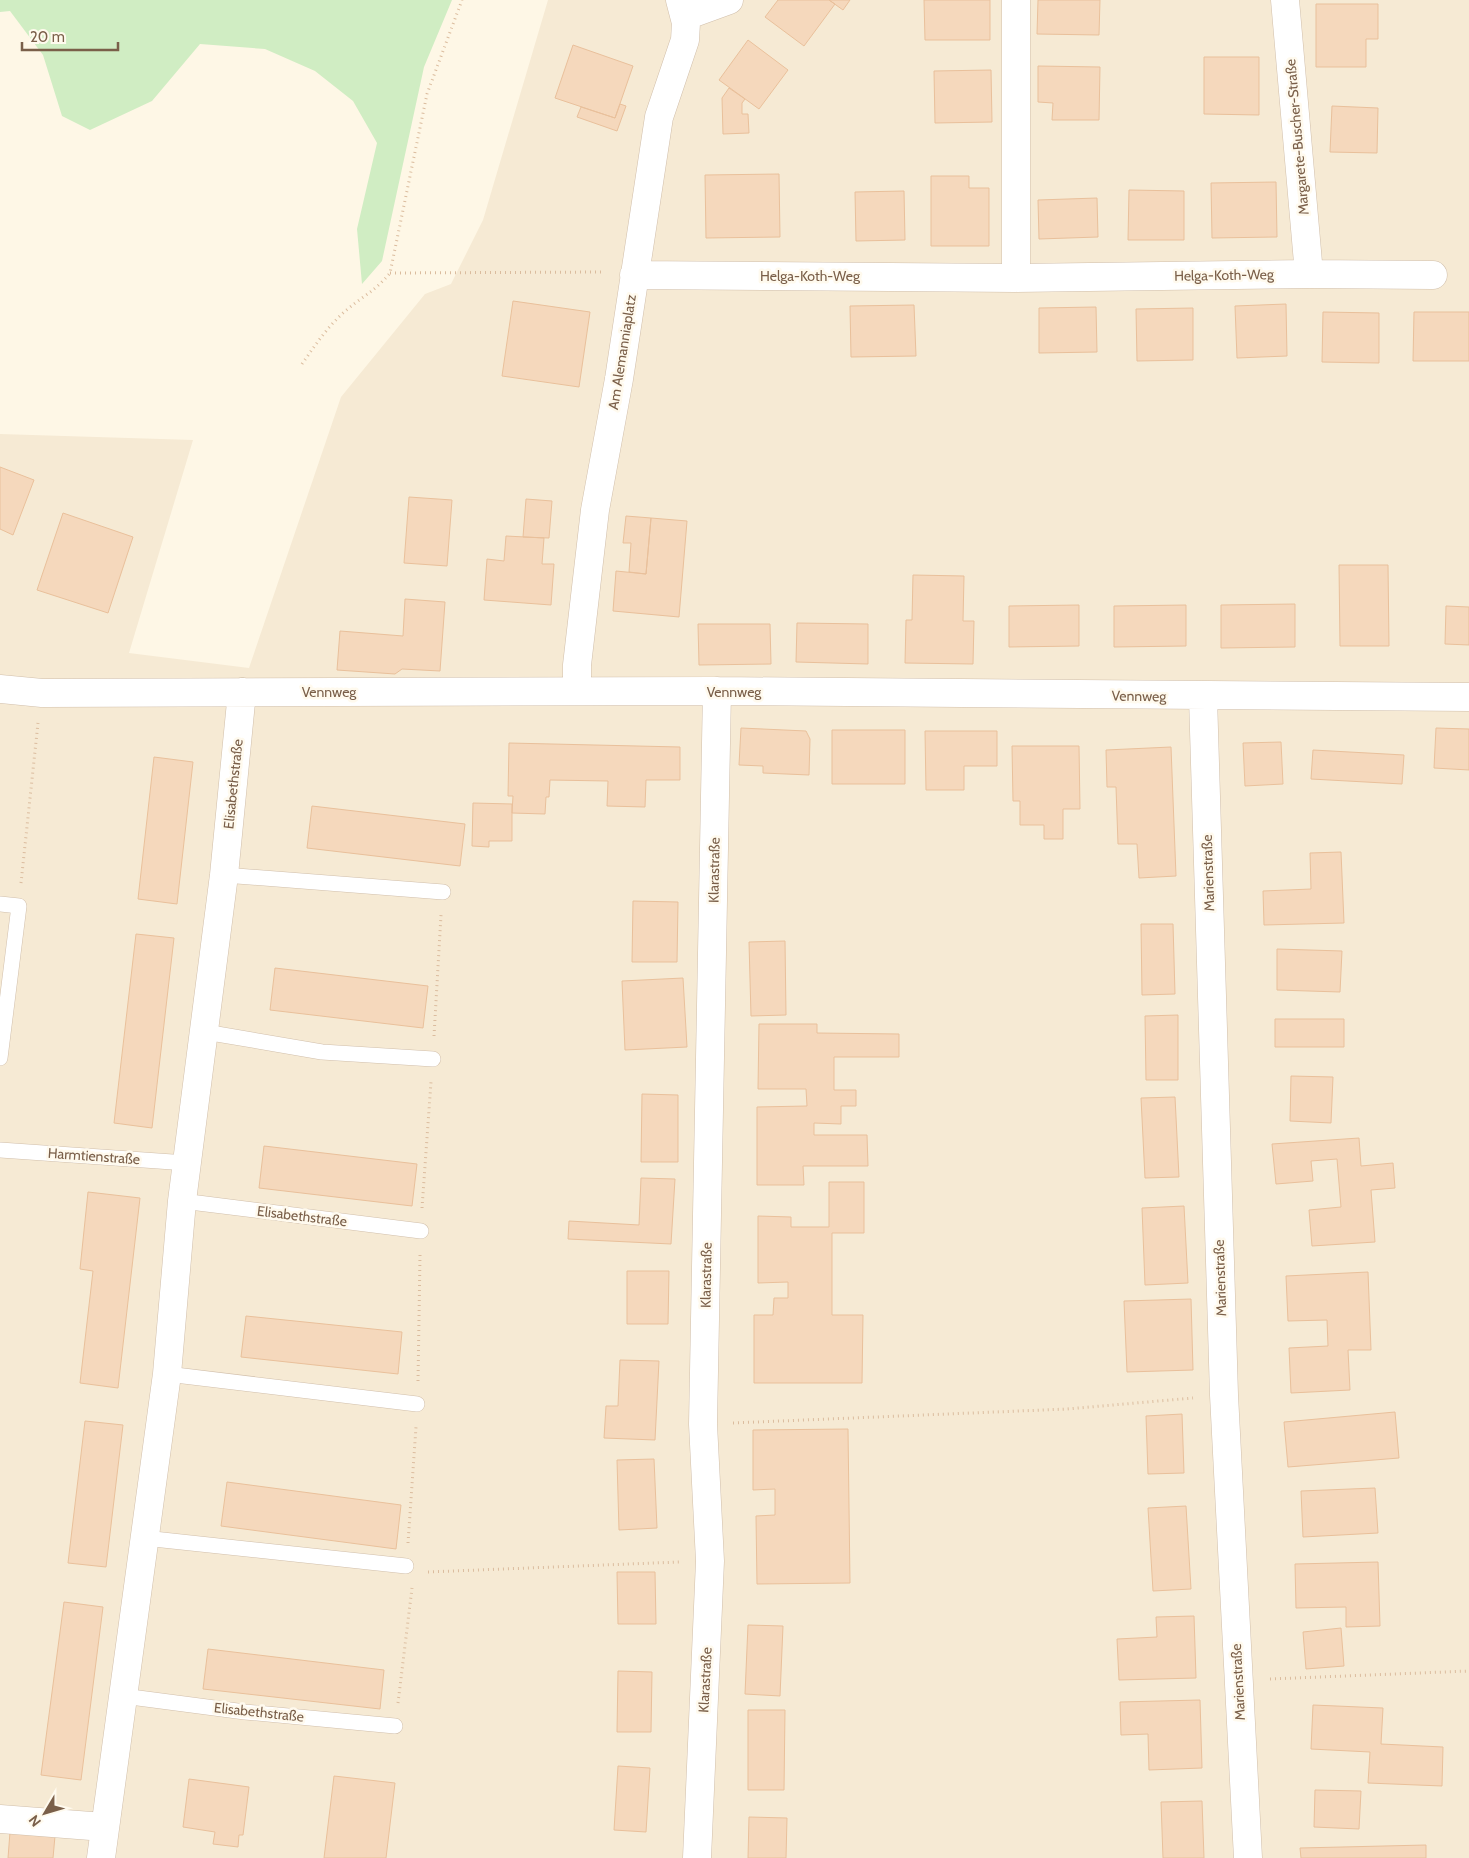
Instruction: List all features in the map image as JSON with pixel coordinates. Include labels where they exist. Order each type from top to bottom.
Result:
[{"type":"street","name":"Am Alemanniaplatz","points":[[577,692],[577,665],[595,510],[619,379],[634,275],[650,188],[659,117],[685,40],[683,8],[729,0]]},
{"type":"street","points":[[1016,0],[1016,278]]},
{"type":"street","name":"Margarete-Buscher-Straße","points":[[1285,0],[1309,274]]},
{"type":"street","name":"Helga-Koth-Weg","points":[[634,275],[1016,278],[1309,274],[1433,275]]},
{"type":"street","name":"Vennweg","points":[[0,689],[42,692],[717,692],[1203,697],[1469,697]]},
{"type":"street","name":"Elisabethstraße","points":[[101,1858],[167,1374],[182,1201],[224,875],[242,692]]},
{"type":"street","name":"Klarastraße","points":[[697,1858],[710,1561],[703,1424],[717,692]]},
{"type":"street","name":"Marienstraße","points":[[1203,697],[1224,1395],[1248,1858]]},
{"type":"street","points":[[0,1819],[104,1827]]},
{"type":"lane","points":[[224,875],[443,892]]},
{"type":"lane","points":[[0,904],[19,906],[0,1058]]},
{"type":"lane","points":[[205,1032],[322,1052],[433,1059]]},
{"type":"lane","name":"Harmtienstraße","points":[[0,1150],[187,1162]]},
{"type":"lane","name":"Elisabethstraße","points":[[182,1201],[421,1231]]},
{"type":"lane","points":[[167,1374],[417,1404]]},
{"type":"lane","points":[[144,1538],[410,1569]]},
{"type":"lane","name":"Elisabethstraße","points":[[123,1696],[245,1712],[395,1726]]},
{"type":"path","points":[[302,364],[326,330],[349,308],[377,289],[390,273],[427,94],[462,0]]},
{"type":"path","points":[[390,273],[610,272],[634,275]]},
{"type":"path","points":[[19,906],[42,692]]},
{"type":"path","points":[[395,1726],[410,1569],[417,1404],[421,1231],[443,892]]},
{"type":"path","points":[[703,1424],[1067,1409],[1224,1395]]},
{"type":"path","points":[[410,1569],[710,1561]]},
{"type":"path","points":[[1238,1680],[1469,1671]]},
{"type":"shaded area","points":[[548,0],[1469,0],[1469,1858],[0,1858],[0,434],[193,440],[129,653],[249,668],[341,397],[425,294],[451,284],[483,220]]},
{"type":"green space","points":[[0,0],[452,0],[424,67],[382,261],[362,284],[357,229],[377,143],[353,101],[315,71],[265,49],[200,44],[152,101],[90,130],[62,116],[43,55],[10,11],[0,12]]},
{"type":"building","points":[[778,0],[829,0],[835,4],[804,46],[765,17]]},
{"type":"building","points":[[829,0],[850,0],[843,10]]},
{"type":"building","points":[[924,0],[990,0],[990,40],[925,40]]},
{"type":"building","points":[[1038,0],[1100,0],[1099,35],[1037,34]]},
{"type":"building","points":[[1316,4],[1378,4],[1378,39],[1366,39],[1366,67],[1316,67]]},
{"type":"building","points":[[748,40],[788,70],[759,109],[719,80]]},
{"type":"building","points":[[573,45],[633,66],[615,118],[555,98]]},
{"type":"building","points":[[1204,57],[1259,57],[1259,115],[1204,114]]},
{"type":"building","points":[[1038,66],[1100,67],[1099,120],[1052,120],[1053,103],[1038,102]]},
{"type":"building","points":[[991,70],[992,122],[935,123],[934,71]]},
{"type":"building","points":[[729,88],[745,99],[742,103],[742,114],[748,114],[749,133],[723,134],[722,98]]},
{"type":"building","points":[[620,104],[626,106],[617,131],[577,117],[581,107],[615,118]]},
{"type":"building","points":[[1332,106],[1378,108],[1377,153],[1330,152]]},
{"type":"building","points":[[779,174],[780,237],[706,238],[705,175]]},
{"type":"building","points":[[931,176],[969,176],[969,188],[989,188],[989,246],[931,246]]},
{"type":"building","points":[[1276,182],[1277,237],[1212,238],[1211,183]]},
{"type":"building","points":[[1129,190],[1184,191],[1184,240],[1128,240]]},
{"type":"building","points":[[904,191],[905,240],[856,241],[855,192]]},
{"type":"building","points":[[1097,198],[1098,237],[1039,239],[1038,200]]},
{"type":"building","points":[[513,301],[590,312],[579,387],[502,376]]},
{"type":"building","points":[[1286,304],[1287,356],[1237,358],[1235,306]]},
{"type":"building","points":[[914,305],[916,356],[851,357],[850,306]]},
{"type":"building","points":[[1096,307],[1097,352],[1039,353],[1039,308]]},
{"type":"building","points":[[1193,308],[1193,360],[1137,361],[1136,309]]},
{"type":"building","points":[[1323,312],[1379,313],[1379,363],[1322,362]]},
{"type":"building","points":[[1414,312],[1469,312],[1469,361],[1413,361]]},
{"type":"building","points":[[0,467],[34,480],[13,535],[0,529]]},
{"type":"building","points":[[409,497],[452,500],[447,566],[404,563]]},
{"type":"building","points":[[526,499],[552,501],[549,538],[523,537]]},
{"type":"building","points":[[63,513],[133,537],[108,613],[37,590]]},
{"type":"building","points":[[626,516],[651,518],[646,574],[629,572],[631,543],[623,543]]},
{"type":"building","points":[[651,518],[687,521],[679,617],[613,611],[616,571],[646,574]]},
{"type":"building","points":[[506,536],[544,538],[542,564],[554,564],[551,605],[484,600],[487,559],[504,561]]},
{"type":"building","points":[[1339,565],[1388,565],[1389,646],[1340,646]]},
{"type":"building","points":[[913,575],[964,576],[963,621],[974,621],[973,664],[905,663],[906,620],[912,620]]},
{"type":"building","points":[[405,599],[445,602],[440,671],[402,669],[395,674],[337,670],[340,631],[403,636]]},
{"type":"building","points":[[1295,604],[1295,647],[1221,648],[1221,605]]},
{"type":"building","points":[[1079,605],[1079,646],[1009,647],[1009,606]]},
{"type":"building","points":[[1186,605],[1186,646],[1114,647],[1114,606]]},
{"type":"building","points":[[1446,606],[1469,607],[1469,645],[1445,644]]},
{"type":"building","points":[[797,623],[868,624],[868,664],[796,662]]},
{"type":"building","points":[[698,624],[770,624],[771,664],[699,665]]},
{"type":"building","points":[[741,728],[806,731],[810,739],[809,775],[763,773],[763,766],[739,765]]},
{"type":"building","points":[[1436,728],[1469,729],[1469,770],[1434,768]]},
{"type":"building","points":[[832,730],[905,730],[905,784],[832,784]]},
{"type":"building","points":[[925,731],[997,731],[997,766],[964,766],[964,790],[926,790]]},
{"type":"building","points":[[1281,742],[1283,784],[1245,786],[1243,743]]},
{"type":"building","points":[[509,743],[680,747],[680,780],[646,780],[645,807],[607,806],[608,781],[550,780],[545,814],[512,813],[513,796],[508,796]]},
{"type":"building","points":[[1012,746],[1079,746],[1080,809],[1063,809],[1063,839],[1044,839],[1044,825],[1020,825],[1020,801],[1013,801]]},
{"type":"building","points":[[1171,747],[1176,876],[1139,878],[1137,844],[1118,844],[1116,787],[1107,787],[1106,750]]},
{"type":"building","points":[[1313,750],[1404,755],[1402,784],[1311,779]]},
{"type":"building","points":[[154,757],[193,762],[177,904],[138,899]]},
{"type":"building","points":[[473,803],[512,804],[512,841],[489,841],[489,847],[472,846]]},
{"type":"building","points":[[312,806],[465,824],[460,866],[307,848]]},
{"type":"building","points":[[1341,852],[1344,923],[1264,925],[1263,891],[1311,889],[1310,853]]},
{"type":"building","points":[[633,901],[678,902],[677,962],[632,962]]},
{"type":"building","points":[[1141,924],[1173,924],[1175,994],[1142,995]]},
{"type":"building","points":[[136,934],[174,938],[152,1128],[114,1123]]},
{"type":"building","points":[[785,941],[786,1015],[751,1016],[749,942]]},
{"type":"building","points":[[1277,949],[1342,951],[1340,992],[1277,990]]},
{"type":"building","points":[[275,968],[428,986],[423,1028],[270,1010]]},
{"type":"building","points":[[683,978],[687,1047],[625,1050],[622,981]]},
{"type":"building","points":[[1178,1015],[1178,1080],[1146,1080],[1145,1016]]},
{"type":"building","points":[[1275,1019],[1344,1019],[1344,1047],[1275,1047]]},
{"type":"building","points":[[759,1024],[817,1024],[817,1033],[899,1034],[899,1057],[834,1057],[834,1090],[856,1090],[856,1106],[841,1106],[841,1124],[814,1123],[814,1135],[867,1135],[868,1166],[803,1166],[804,1185],[757,1185],[757,1107],[807,1106],[806,1089],[758,1089]]},
{"type":"building","points":[[1291,1076],[1333,1077],[1331,1123],[1290,1121]]},
{"type":"building","points":[[642,1094],[678,1095],[678,1162],[641,1162]]},
{"type":"building","points":[[1175,1097],[1179,1177],[1145,1178],[1141,1098]]},
{"type":"building","points":[[1359,1138],[1361,1166],[1393,1163],[1395,1188],[1371,1190],[1375,1242],[1312,1246],[1309,1210],[1341,1207],[1337,1159],[1311,1161],[1313,1181],[1276,1184],[1272,1144]]},
{"type":"building","points":[[264,1146],[417,1164],[412,1206],[259,1188]]},
{"type":"building","points":[[641,1178],[675,1179],[671,1244],[568,1239],[569,1221],[639,1225]]},
{"type":"building","points":[[829,1182],[864,1182],[864,1233],[832,1233],[832,1315],[863,1315],[862,1383],[754,1383],[754,1315],[773,1315],[774,1298],[788,1298],[788,1282],[758,1283],[758,1216],[791,1217],[791,1227],[829,1227]]},
{"type":"building","points":[[88,1192],[140,1198],[118,1388],[80,1383],[93,1271],[80,1269]]},
{"type":"building","points":[[1184,1206],[1188,1283],[1145,1285],[1142,1208]]},
{"type":"building","points":[[627,1271],[669,1271],[668,1324],[627,1324]]},
{"type":"building","points":[[1368,1272],[1371,1350],[1348,1350],[1350,1390],[1291,1393],[1289,1348],[1328,1346],[1327,1320],[1288,1321],[1286,1276]]},
{"type":"building","points":[[1191,1299],[1193,1370],[1127,1372],[1124,1301]]},
{"type":"building","points":[[246,1316],[402,1332],[398,1374],[241,1357]]},
{"type":"building","points":[[620,1360],[659,1361],[655,1440],[604,1438],[606,1406],[618,1406]]},
{"type":"building","points":[[1395,1412],[1399,1458],[1288,1467],[1284,1422]]},
{"type":"building","points":[[1182,1414],[1184,1473],[1148,1474],[1146,1416]]},
{"type":"building","points":[[85,1421],[123,1425],[106,1567],[68,1563]]},
{"type":"building","points":[[848,1429],[850,1583],[757,1584],[756,1516],[775,1515],[775,1489],[753,1490],[753,1430]]},
{"type":"building","points":[[654,1459],[657,1528],[619,1530],[617,1460]]},
{"type":"building","points":[[227,1482],[401,1505],[396,1549],[221,1526]]},
{"type":"building","points":[[1375,1488],[1378,1533],[1303,1537],[1301,1491]]},
{"type":"building","points":[[1186,1506],[1191,1589],[1153,1591],[1148,1508]]},
{"type":"building","points":[[1378,1562],[1380,1626],[1346,1627],[1346,1607],[1296,1608],[1295,1564]]},
{"type":"building","points":[[617,1572],[655,1572],[656,1624],[618,1624]]},
{"type":"building","points":[[64,1602],[103,1607],[81,1780],[41,1775]]},
{"type":"building","points":[[1194,1616],[1196,1678],[1119,1680],[1117,1639],[1157,1637],[1156,1617]]},
{"type":"building","points":[[748,1625],[783,1626],[780,1696],[745,1694]]},
{"type":"building","points":[[1341,1628],[1344,1666],[1306,1669],[1303,1632]]},
{"type":"building","points":[[208,1649],[384,1670],[380,1709],[203,1689]]},
{"type":"building","points":[[618,1671],[652,1672],[651,1732],[617,1732]]},
{"type":"building","points":[[1200,1700],[1202,1768],[1149,1770],[1148,1734],[1121,1735],[1120,1702]]},
{"type":"building","points":[[1313,1705],[1383,1708],[1381,1744],[1443,1747],[1442,1786],[1368,1783],[1370,1752],[1311,1749]]},
{"type":"building","points":[[748,1710],[785,1710],[784,1790],[748,1790]]},
{"type":"building","points":[[618,1766],[650,1768],[646,1832],[614,1830]]},
{"type":"building","points":[[334,1776],[395,1783],[386,1858],[324,1858]]},
{"type":"building","points":[[189,1779],[249,1787],[243,1835],[239,1835],[238,1847],[213,1844],[215,1832],[183,1827]]},
{"type":"building","points":[[1315,1790],[1361,1791],[1359,1829],[1314,1827]]},
{"type":"building","points":[[1202,1801],[1204,1858],[1163,1858],[1161,1802]]},
{"type":"building","points":[[749,1817],[787,1818],[786,1858],[748,1858]]},
{"type":"building","points":[[10,1832],[55,1836],[53,1858],[8,1858]]},
{"type":"building","points":[[1426,1845],[1426,1858],[1301,1858],[1300,1848]]}]
